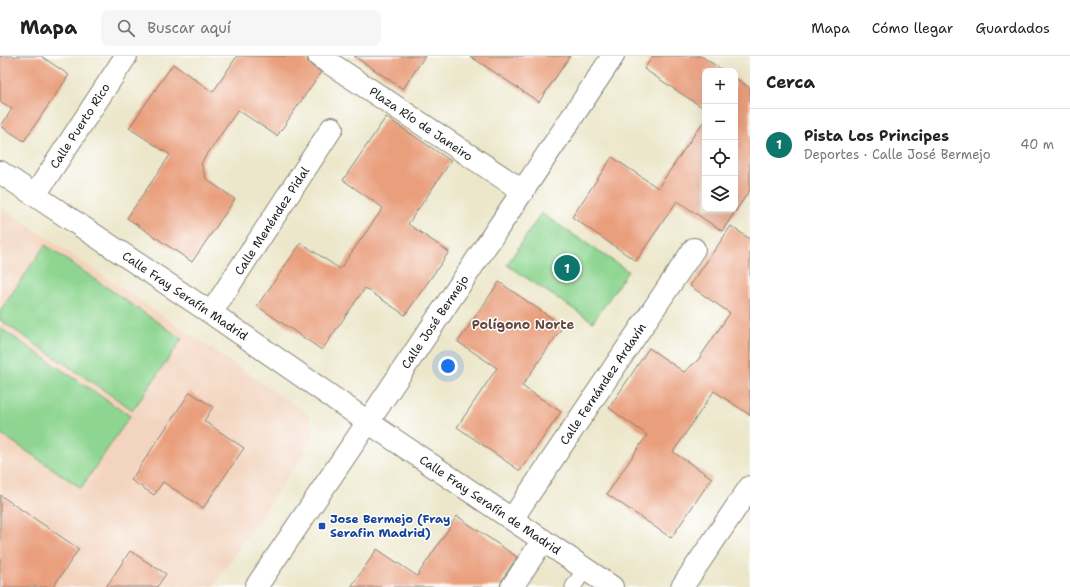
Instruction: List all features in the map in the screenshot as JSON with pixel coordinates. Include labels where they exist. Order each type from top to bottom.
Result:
[{"type":"street","name":"Calle Puerto Rico","points":[[35,195],[126,56]]},
{"type":"street","name":"Plaza Río de Janeiro","points":[[319,56],[523,191]]},
{"type":"street","name":"Calle José Bermejo","points":[[256,587],[613,56]]},
{"type":"street","name":"Calle Menéndez Pidal","points":[[211,313],[332,128]]},
{"type":"street","name":"Calle Fray Serafín Madrid","points":[[0,172],[211,313],[368,422]]},
{"type":"street","name":"Calle Fernández Ardavín","points":[[512,519],[694,249]]},
{"type":"street","name":"Calle Fray Serafín de Madrid","points":[[368,422],[612,587]]},
{"type":"street","points":[[682,587],[750,487]]},
{"type":"street","points":[[512,587],[543,540]]},
{"type":"lane","points":[[573,587],[585,569]]},
{"type":"shaded area","points":[[0,206],[309,415],[314,437],[213,587],[0,587]]},
{"type":"green space","points":[[541,213],[628,271],[593,322],[507,265]]},
{"type":"green space","points":[[45,245],[182,339],[133,410],[0,320],[0,311]]},
{"type":"green space","points":[[0,328],[130,416],[81,488],[0,433]]},
{"type":"building","points":[[0,56],[41,56],[69,75],[24,141],[1,126],[12,109],[0,101]]},
{"type":"building","points":[[237,56],[307,56],[308,62],[321,72],[277,136],[238,110],[201,163],[206,179],[235,199],[192,262],[127,218],[170,155],[129,128],[173,64],[213,92]]},
{"type":"building","points":[[354,56],[425,56],[403,89]]},
{"type":"building","points":[[470,56],[570,56],[539,102]]},
{"type":"building","points":[[653,56],[701,56],[719,68],[702,68],[702,107],[644,69]]},
{"type":"building","points":[[738,80],[750,88],[750,190],[738,208]]},
{"type":"building","points":[[386,117],[451,161],[408,224],[449,252],[405,315],[365,288],[322,350],[257,306],[301,243],[340,269],[383,208],[343,180]]},
{"type":"building","points":[[702,123],[702,212],[735,212],[722,231],[677,201],[636,261],[572,217],[612,157],[658,188]]},
{"type":"building","points":[[731,226],[750,239],[750,415],[714,391],[673,452],[712,478],[671,538],[607,494],[647,435],[609,408],[649,348],[684,372],[698,360],[730,313],[690,286]]},
{"type":"building","points":[[499,282],[563,326],[522,386],[561,412],[520,471],[457,427],[497,368],[458,342]]},
{"type":"building","points":[[190,392],[213,407],[204,421],[244,448],[203,508],[163,482],[154,495],[131,480]]},
{"type":"building","points":[[0,495],[79,549],[53,587],[0,587]]},
{"type":"building","points":[[457,516],[517,557],[502,580],[500,587],[351,587],[377,549],[417,576]]},
{"type":"building","points":[[130,551],[166,574],[157,587],[106,587]]},
{"type":"place","name":"Pista Los Principes","points":[[567,268]]},
{"type":"place","name":"Jose Bermejo (Fray Serafin Madrid)","points":[[322,526]]},
{"type":"district","name":"Polígono Norte","points":[[523,324]]}]
